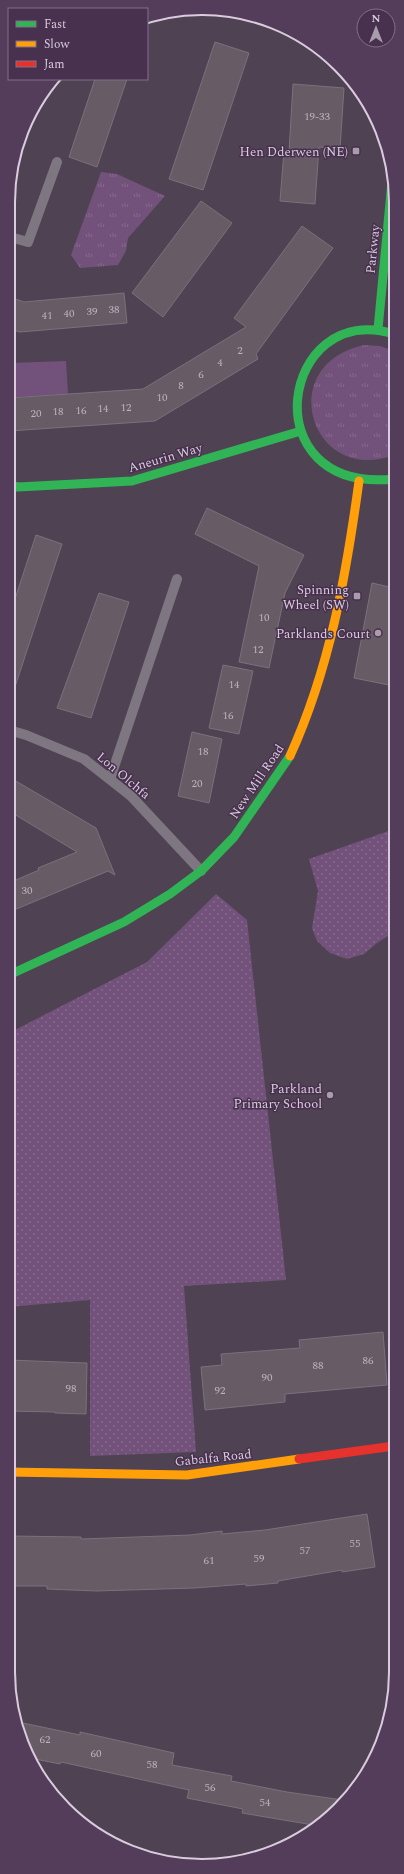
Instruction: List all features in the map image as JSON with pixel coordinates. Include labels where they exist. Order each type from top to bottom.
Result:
[{"type":"street","points":[[15,238],[28,242],[57,162]]},
{"type":"street","name":"Parkway","points":[[378,329],[389,213]]},
{"type":"street","points":[[389,332],[378,329],[355,330],[332,340],[312,357],[300,380],[296,406],[301,431],[314,454],[334,472],[359,480],[379,482],[389,480]]},
{"type":"street","name":"Aneurin Way","points":[[15,486],[132,481],[301,431]]},
{"type":"street","name":"New Mill Road","points":[[15,972],[124,922],[170,894],[200,871],[234,837],[289,759],[307,719],[330,644],[349,554],[359,480]]},
{"type":"street","points":[[110,779],[177,579]]},
{"type":"street","name":"Lon Olchfa","points":[[15,732],[84,759],[131,796],[200,871]]},
{"type":"street","name":"Gabalfa Road","points":[[15,1472],[187,1476],[389,1447]]},
{"type":"green space","points":[[101,172],[117,174],[165,196],[128,238],[126,251],[118,265],[80,268],[71,255]]},
{"type":"green space","points":[[364,345],[380,346],[389,349],[389,456],[365,460],[342,454],[324,439],[314,419],[312,397],[319,375],[336,357]]},
{"type":"green space","points":[[66,361],[68,394],[16,397],[15,363]]},
{"type":"green space","points":[[389,831],[389,935],[364,954],[347,959],[330,953],[317,941],[312,928],[318,891],[309,859]]},
{"type":"green space","points":[[216,894],[247,920],[286,1280],[184,1286],[196,1452],[90,1456],[90,1300],[15,1306],[15,1030],[147,962]]},
{"type":"building","points":[[215,42],[249,53],[203,190],[169,179]]},
{"type":"building","points":[[95,80],[127,80],[97,167],[69,157]]},
{"type":"building","points":[[293,84],[344,88],[340,149],[319,147],[315,204],[280,201],[284,151],[289,152]]},
{"type":"building","points":[[201,201],[232,223],[163,317],[132,293]]},
{"type":"building","points":[[302,226],[333,248],[256,354],[258,359],[155,421],[15,431],[15,398],[143,389],[246,327],[234,318]]},
{"type":"building","points":[[124,293],[127,323],[20,332],[15,330],[15,299],[24,302]]},
{"type":"building","points":[[207,508],[304,555],[285,593],[269,668],[239,662],[259,566],[195,534]]},
{"type":"building","points":[[36,535],[62,544],[15,687],[15,599]]},
{"type":"building","name":"Parklands Court","points":[[372,583],[389,587],[389,685],[354,678]]},
{"type":"building","points":[[99,593],[129,602],[91,718],[57,708]]},
{"type":"building","points":[[223,665],[253,671],[239,734],[209,728]]},
{"type":"building","points":[[192,732],[222,739],[209,803],[178,796]]},
{"type":"building","points":[[15,781],[96,828],[115,875],[108,871],[15,910],[15,880],[39,870],[38,868],[77,852],[15,815]]},
{"type":"building","points":[[383,1332],[387,1385],[285,1394],[285,1402],[205,1410],[201,1367],[222,1365],[221,1354],[300,1348],[299,1340]]},
{"type":"building","points":[[15,1360],[87,1363],[86,1414],[15,1411]]},
{"type":"building","points":[[367,1514],[375,1567],[342,1572],[342,1570],[278,1581],[278,1583],[246,1586],[246,1584],[195,1588],[96,1591],[47,1589],[47,1586],[15,1586],[15,1536],[81,1537],[81,1539],[190,1535],[222,1531],[222,1534],[265,1530]]},
{"type":"building","points":[[22,1723],[80,1735],[80,1732],[174,1753],[172,1765],[232,1776],[231,1781],[287,1792],[339,1799],[325,1813],[310,1824],[242,1813],[243,1809],[187,1798],[189,1790],[61,1762],[60,1764],[36,1759],[29,1744]]},
{"type":"traffic: fast","points":[[378,329],[389,213]]},
{"type":"traffic: fast","points":[[389,334],[356,331],[326,344],[306,368],[298,399],[301,430],[317,458],[348,476],[389,479]]},
{"type":"traffic: fast","points":[[15,486],[132,481],[301,431]]},
{"type":"traffic: fast","points":[[15,972],[124,922],[170,894],[201,871],[234,837],[290,756]]},
{"type":"traffic: slow","points":[[290,756],[316,689],[335,621],[359,481]]},
{"type":"traffic: slow","points":[[15,1472],[187,1475],[299,1459]]},
{"type":"traffic: jam","points":[[299,1459],[389,1447]]},
{"type":"place","name":"Hen Dderwen (NE)","points":[[356,151]]},
{"type":"place","name":"Spinning Wheel (SW)","points":[[357,596]]},
{"type":"place","name":"Parklands Court","points":[[378,633]]},
{"type":"place","name":"Parkland Primary School","points":[[330,1095]]}]
